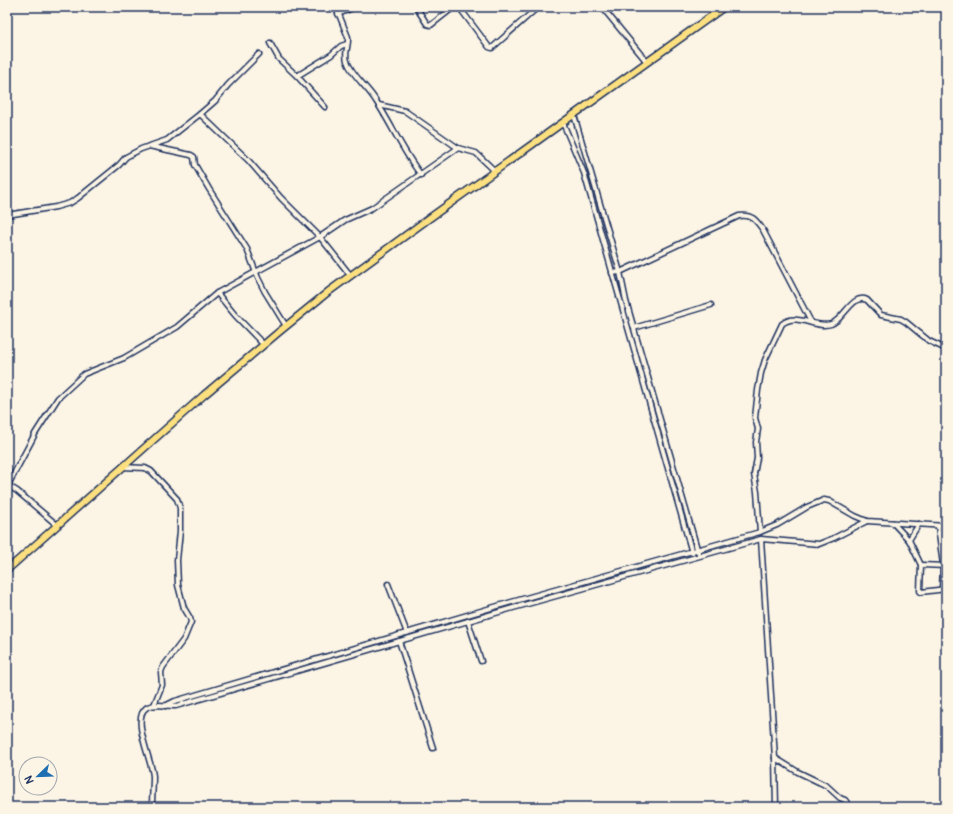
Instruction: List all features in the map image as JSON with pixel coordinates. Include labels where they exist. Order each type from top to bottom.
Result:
[{"type":"main road","points":[[7,570],[263,344],[351,276],[724,7]]},
{"type":"street","points":[[336,7],[348,37],[345,53],[350,66],[379,105],[409,159],[421,175]]},
{"type":"street","points":[[338,14],[355,7]]},
{"type":"street","points":[[416,7],[427,24],[431,25],[454,7]]},
{"type":"street","points":[[459,7],[489,47],[492,48],[538,7]]},
{"type":"street","points":[[463,11],[468,7]]},
{"type":"street","points":[[602,7],[647,62]]},
{"type":"street","points":[[270,43],[279,59],[297,76],[325,107]]},
{"type":"street","points":[[297,76],[331,55],[341,46],[347,44]]},
{"type":"street","points":[[7,215],[56,207],[70,203],[78,198],[119,165],[126,157],[148,146],[167,140],[200,114],[215,101],[228,85],[259,54]]},
{"type":"street","points":[[379,105],[405,112],[458,148],[476,153],[495,171]]},
{"type":"street","points":[[200,114],[248,160],[280,198],[320,237],[351,276]]},
{"type":"street","points":[[574,116],[620,272],[634,328],[700,556]]},
{"type":"street","points":[[563,123],[584,173],[693,558]]},
{"type":"street","points":[[148,146],[166,149],[194,157],[196,168],[247,249],[255,272],[265,292],[286,326]]},
{"type":"street","points":[[57,525],[8,485],[35,434],[58,398],[67,388],[84,374],[124,358],[177,327],[217,293],[320,237],[345,220],[372,208],[458,148]]},
{"type":"street","points":[[612,273],[620,272],[739,216],[747,215],[756,219],[763,230],[811,322]]},
{"type":"street","points":[[217,293],[235,315],[263,344]]},
{"type":"street","points":[[760,532],[754,474],[757,458],[756,442],[758,432],[755,418],[761,372],[782,324],[796,320],[811,322],[820,326],[832,324],[838,320],[853,303],[864,299],[867,300],[881,315],[901,319],[929,341],[946,349]]},
{"type":"street","points":[[634,328],[711,305]]},
{"type":"street","points":[[122,467],[145,468],[151,471],[177,499],[180,508],[180,531],[177,560],[178,585],[184,608],[191,622],[184,639],[163,666],[161,672],[162,685],[154,705]]},
{"type":"street","points":[[163,706],[175,701],[407,633],[760,532],[777,525],[806,507],[824,500],[829,500],[867,521],[946,526]]},
{"type":"street","points":[[152,807],[153,775],[143,736],[141,719],[143,710],[146,707],[154,705],[176,706],[468,621],[761,539],[819,544],[867,521]]},
{"type":"street","points":[[893,523],[909,540],[921,565],[921,592],[944,589],[945,565],[938,526]]},
{"type":"street","points":[[909,540],[919,524]]},
{"type":"street","points":[[761,539],[775,758],[776,807]]},
{"type":"street","points":[[921,565],[945,565]]},
{"type":"street","points":[[388,584],[407,633]]},
{"type":"street","points":[[468,621],[481,661]]},
{"type":"street","points":[[400,641],[433,748]]},
{"type":"street","points":[[775,758],[798,772],[827,786],[840,798],[845,800],[850,807]]}]
